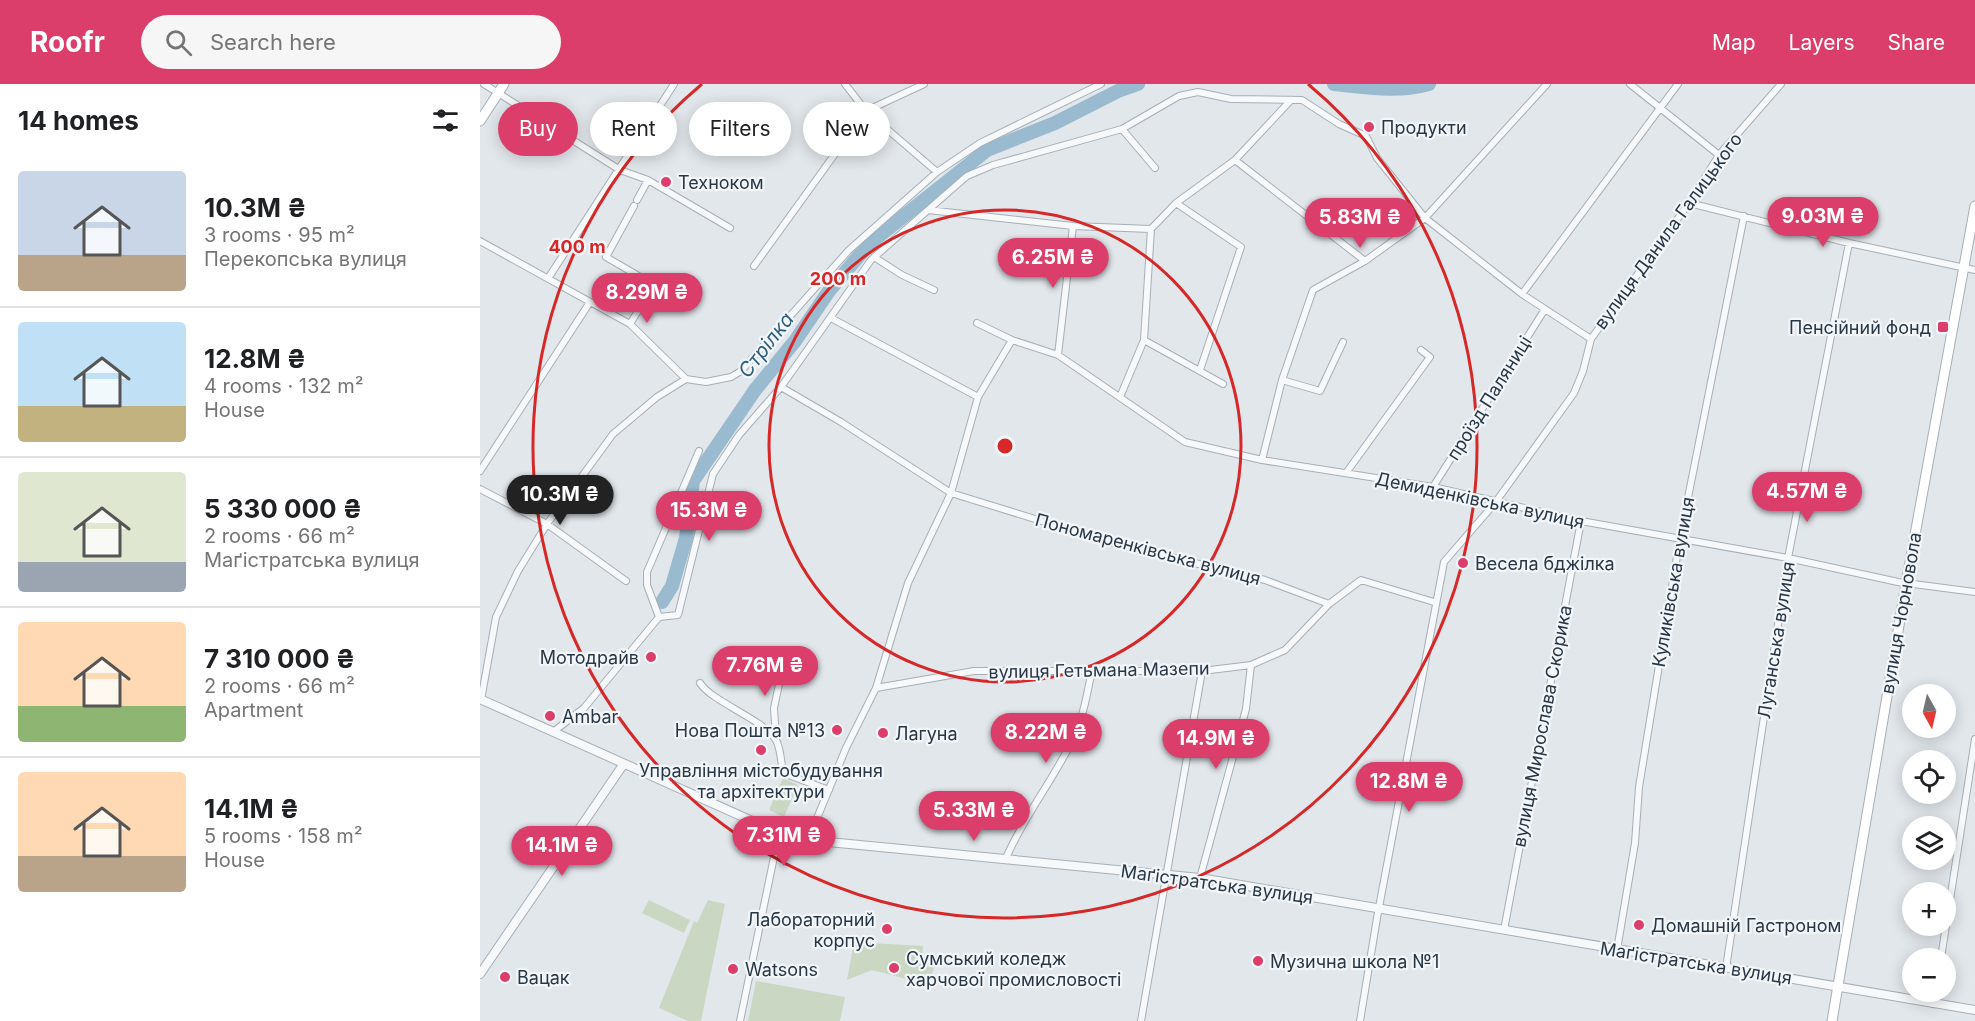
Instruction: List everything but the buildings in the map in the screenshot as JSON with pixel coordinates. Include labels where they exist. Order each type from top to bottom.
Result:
[{"type":"main road","points":[[480,121],[504,84]]},
{"type":"main road","name":"вулиця Чорновола","points":[[1832,1021],[1906,584],[1962,267],[1975,206]]},
{"type":"street","points":[[484,84],[620,170],[648,180],[730,228]]},
{"type":"street","points":[[549,277],[674,84]]},
{"type":"street","points":[[845,84],[859,102]]},
{"type":"street","points":[[885,102],[924,84]]},
{"type":"street","points":[[480,241],[549,277],[630,324],[686,379],[706,382],[731,377],[741,371],[849,250],[937,172],[980,143],[1101,84]]},
{"type":"street","points":[[1262,460],[1282,380],[1313,290],[1365,261],[1425,218],[1547,84]]},
{"type":"street","points":[[1630,84],[1661,106],[1719,155]]},
{"type":"street","points":[[1522,294],[1678,84]]},
{"type":"street","name":"вулиця Данила Галицького","points":[[1360,1021],[1434,602],[1444,562],[1495,503],[1574,393],[1583,371],[1591,339],[1689,203],[1719,155],[1781,84]]},
{"type":"street","points":[[553,732],[584,708],[659,616],[678,615],[713,474],[739,435],[781,387],[874,257],[967,176],[993,165],[1122,129],[1179,96],[1198,92],[1231,99],[1302,100],[1340,124],[1366,136],[1377,159],[1425,218],[1522,294],[1591,339]]},
{"type":"street","points":[[1120,397],[1144,340],[1152,229],[1176,203],[1235,160],[1291,100]]},
{"type":"street","points":[[1122,129],[1155,168]]},
{"type":"street","points":[[890,132],[937,172]]},
{"type":"street","points":[[754,266],[833,156]]},
{"type":"street","points":[[1235,160],[1365,261]]},
{"type":"street","points":[[630,324],[654,285],[606,257],[648,180]]},
{"type":"street","points":[[1176,203],[1241,248],[1200,370]]},
{"type":"street","points":[[1689,203],[1849,243],[1975,270]]},
{"type":"street","points":[[928,210],[1073,226],[1152,229]]},
{"type":"street","name":"Куликівська вулиця","points":[[1617,950],[1635,843],[1639,787],[1680,538],[1744,216]]},
{"type":"street","points":[[1058,355],[1073,226]]},
{"type":"street","name":"Луганська вулиця","points":[[1726,968],[1788,558],[1849,243]]},
{"type":"street","points":[[874,257],[902,275],[934,290]]},
{"type":"street","points":[[480,471],[590,302]]},
{"type":"street","name":"проїзд Паляниці","points":[[1433,487],[1545,309]]},
{"type":"street","points":[[831,318],[978,397]]},
{"type":"street","name":"Демиденківська вулиця","points":[[977,323],[1012,340],[1058,355],[1185,442],[1262,460],[1433,487],[1581,521],[1788,558],[1906,584],[1975,592]]},
{"type":"street","points":[[808,840],[876,688],[908,583],[951,493],[978,397],[1012,340]]},
{"type":"street","points":[[1144,340],[1223,384]]},
{"type":"street","points":[[1282,380],[1320,390],[1343,342]]},
{"type":"street","points":[[1346,472],[1430,357],[1421,350]]},
{"type":"street","points":[[480,700],[496,617],[518,571],[547,524],[613,434],[657,397],[686,379]]},
{"type":"street","name":"Пономаренківська вулиця","points":[[781,387],[841,422],[951,493],[1116,544],[1266,580],[1329,604]]},
{"type":"street","points":[[659,616],[647,585],[647,572],[699,451]]},
{"type":"street","points":[[480,489],[547,524],[626,581]]},
{"type":"street","name":"вулиця Мирослава Скорика","points":[[1504,930],[1581,521]]},
{"type":"street","name":"вулиця Гетьмана Мазепи","points":[[876,688],[974,671],[1202,671],[1251,665],[1285,650],[1329,604],[1361,580],[1434,602]]},
{"type":"street","points":[[785,656],[774,708],[776,740],[783,773],[829,790]]},
{"type":"street","points":[[1200,878],[1246,709],[1251,665]]},
{"type":"street","points":[[1006,858],[1020,828],[1050,783],[1077,732],[1092,671]]},
{"type":"street","points":[[1141,1021],[1202,671]]},
{"type":"street","points":[[700,683],[704,690],[740,711],[776,740]]},
{"type":"street","name":"Маґістратська вулиця","points":[[480,700],[779,833],[808,840],[1200,878],[1975,1010]]},
{"type":"street","points":[[1943,948],[1975,739]]},
{"type":"street","points":[[480,974],[623,765]]},
{"type":"street","points":[[740,1021],[779,833]]},
{"type":"green space","points":[[783,778],[798,785],[784,817],[769,810]]},
{"type":"green space","points":[[649,900],[690,920],[684,933],[642,913]]},
{"type":"green space","points":[[708,900],[725,904],[701,1021],[688,1021],[659,1008],[694,921],[697,923]]},
{"type":"green space","points":[[854,942],[923,946],[922,963],[934,968],[929,985],[872,970],[847,980]]},
{"type":"green space","points":[[756,981],[845,997],[840,1021],[748,1021]]},
{"type":"waterway","name":"Стрілка","points":[[662,602],[672,586],[686,538],[693,481],[755,390],[795,341],[829,291],[870,243],[987,150],[1055,123],[1118,91],[1138,84]]},
{"type":"waterway","name":"Стрілка","points":[[1334,84],[1393,89],[1429,84]]},
{"type":"place","name":"Продукти","points":[[1369,127]]},
{"type":"place","name":"Техноком","points":[[666,182]]},
{"type":"place","name":"Пенсійний фонд","points":[[1943,327]]},
{"type":"place","name":"Весела бджілка","points":[[1463,563]]},
{"type":"place","name":"Мотодрайв","points":[[651,657]]},
{"type":"place","name":"Ambar","points":[[550,716]]},
{"type":"place","name":"Нова Пошта №13","points":[[837,730]]},
{"type":"place","name":"Лагуна","points":[[883,733]]},
{"type":"place","name":"Управління містобудування та архітектури","points":[[761,750]]},
{"type":"place","name":"Домашній Гастроном","points":[[1639,925]]},
{"type":"place","name":"Лабораторний корпус","points":[[887,929]]},
{"type":"place","name":"Музична школа №1","points":[[1258,961]]},
{"type":"place","name":"Сумський коледж харчової промисловості","points":[[894,968]]},
{"type":"place","name":"Watsons","points":[[733,969]]},
{"type":"place","name":"Вацак","points":[[505,977]]}]
